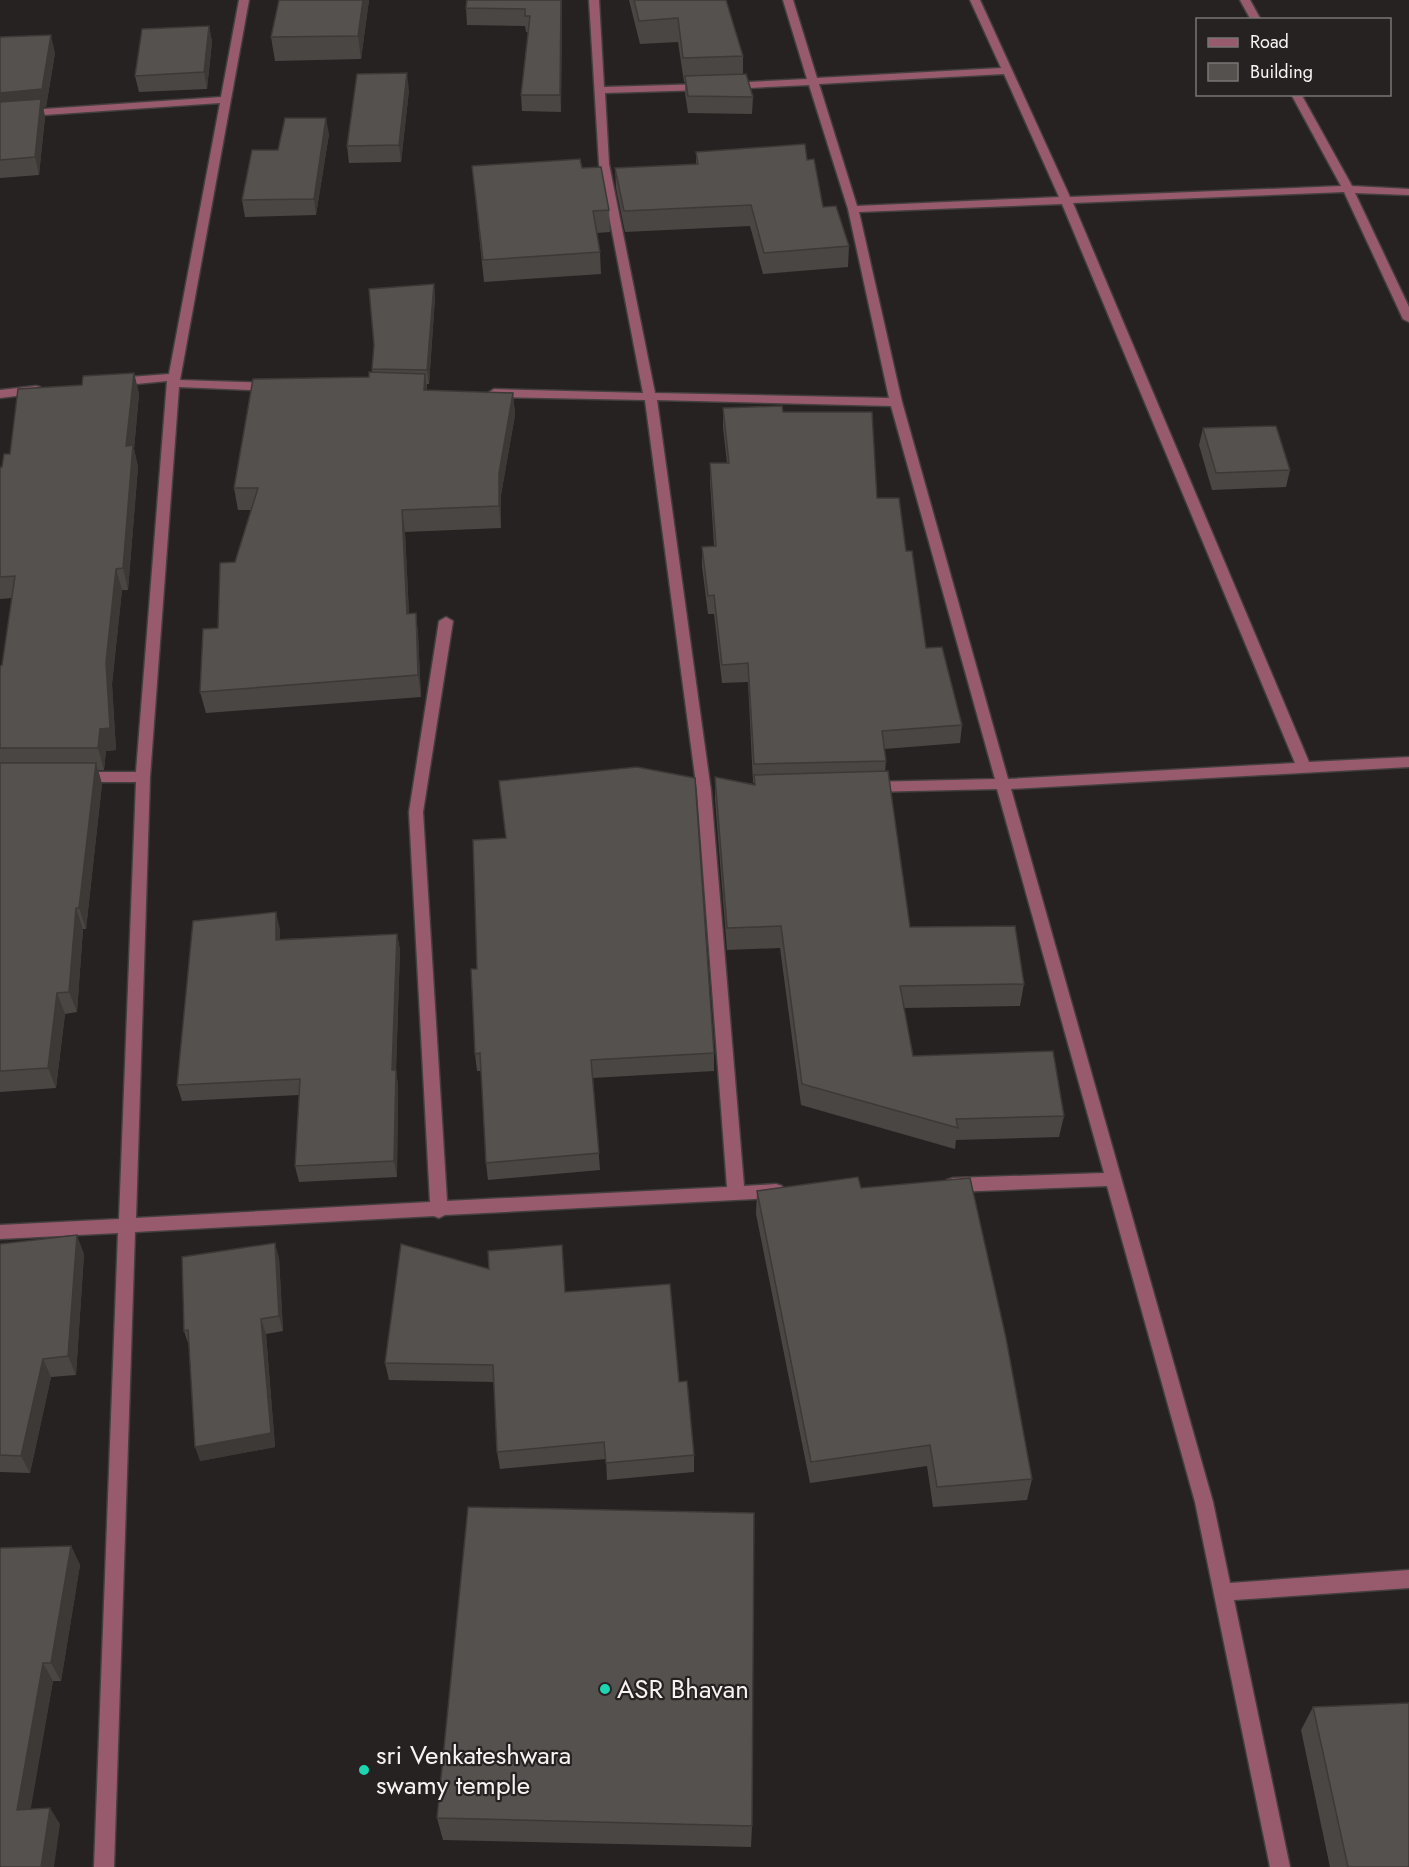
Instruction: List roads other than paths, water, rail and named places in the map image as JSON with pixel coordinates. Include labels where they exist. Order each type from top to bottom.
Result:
[{"type":"street","points":[[104,1867],[143,777],[174,380],[244,0]]},
{"type":"street","points":[[594,0],[604,164],[650,396],[710,791],[736,1193]]},
{"type":"street","points":[[788,0],[853,209],[896,402],[1204,1502],[1280,1867]]},
{"type":"street","points":[[975,0],[1065,200],[1305,769]]},
{"type":"street","points":[[1245,0],[1255,18]]},
{"type":"street","points":[[600,90],[813,83],[1008,71]]},
{"type":"street","points":[[1297,96],[1348,189],[1409,319]]},
{"type":"street","points":[[0,115],[225,100]]},
{"type":"street","points":[[853,209],[1348,189],[1409,192]]},
{"type":"street","points":[[104,383],[174,380],[293,387]]},
{"type":"street","points":[[0,394],[46,389]]},
{"type":"street","points":[[483,393],[896,402]]},
{"type":"street","points":[[439,1210],[416,812],[446,621]]},
{"type":"street","points":[[859,787],[1002,784],[1409,762]]},
{"type":"street","points":[[60,777],[143,777]]},
{"type":"street","points":[[936,1186],[1114,1179]]},
{"type":"street","points":[[0,1232],[795,1191]]},
{"type":"street","points":[[1223,1592],[1409,1579]]},
{"type":"place","name":"ASR Bhavan","points":[[605,1689]]},
{"type":"place","name":"sri Venkateshwara swamy temple","points":[[364,1770]]}]
